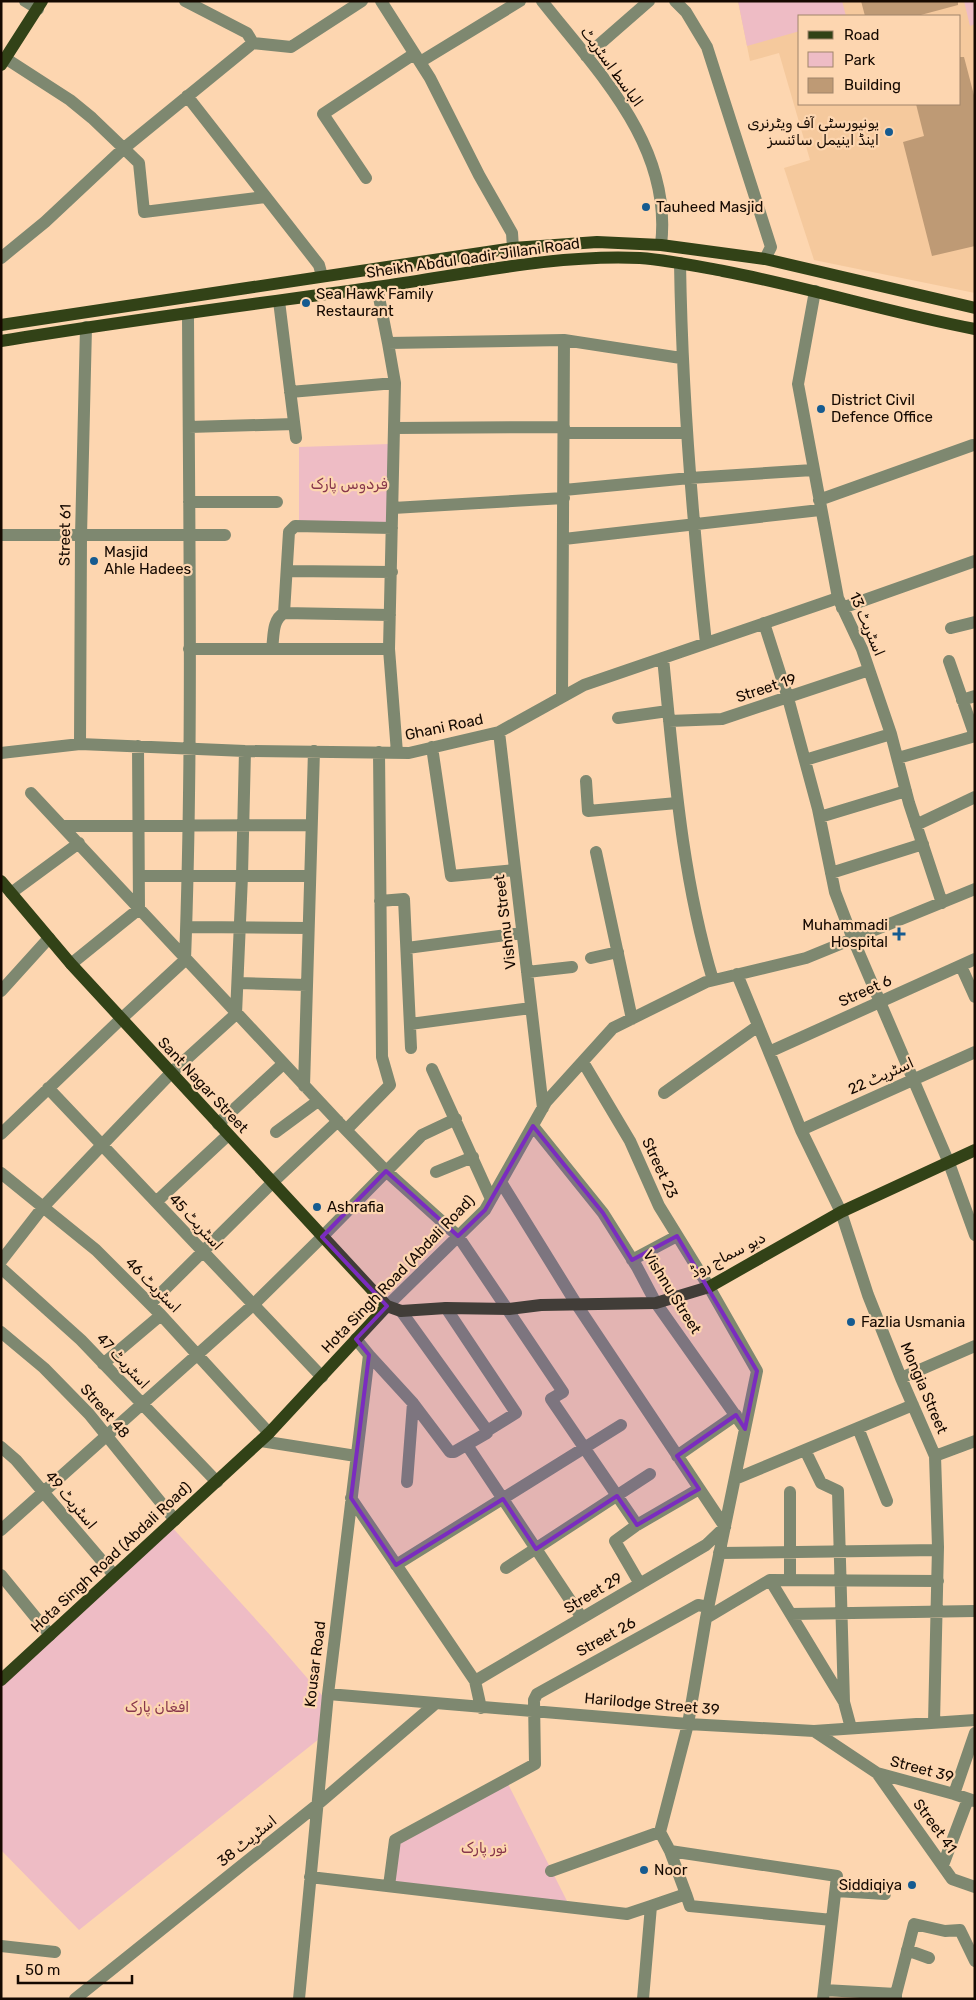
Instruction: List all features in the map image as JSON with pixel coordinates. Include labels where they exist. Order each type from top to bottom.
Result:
[{"type":"main road","points":[[3,61],[40,5]]},
{"type":"main road","name":"Sheikh Abdul Qadir Jillani Road","points":[[1,325],[513,248],[597,242],[661,244],[765,259],[975,308]]},
{"type":"main road","name":"Sheikh Abdul Qadir Jillani Road","points":[[1,341],[86,327],[567,260],[641,258],[680,263],[815,291],[975,329]]},
{"type":"main road","name":"Sant Nagar Street","points":[[1,881],[71,964],[387,1306]]},
{"type":"main road","name":"دیو سماج روڈ","points":[[387,1306],[401,1311],[446,1308],[509,1309],[541,1305],[656,1302],[709,1287],[840,1212],[975,1150]]},
{"type":"main road","name":"Hota Singh Road (Abdali Road)","points":[[1,1680],[265,1437],[387,1306]]},
{"type":"street","points":[[25,1],[40,5]]},
{"type":"street","points":[[186,1],[247,33],[253,43]]},
{"type":"street","points":[[1,258],[45,222],[123,149],[253,43],[291,47],[362,1]]},
{"type":"street","points":[[381,1],[417,58],[512,233],[513,248]]},
{"type":"street","points":[[366,178],[323,114],[417,58],[520,1]]},
{"type":"street","name":"الباسط اسٹریٹ","points":[[542,1],[610,86],[646,145],[655,172],[660,196],[663,216],[661,244]]},
{"type":"street","points":[[586,56],[649,1]]},
{"type":"street","points":[[675,1],[686,12],[708,47],[771,247],[765,259]]},
{"type":"street","points":[[3,61],[70,100],[92,118],[138,163],[144,212],[265,197]]},
{"type":"street","points":[[187,96],[319,265],[322,276]]},
{"type":"street","points":[[680,263],[681,358],[693,525],[706,643]]},
{"type":"street","points":[[377,287],[395,383],[389,649],[397,753]]},
{"type":"street","name":"اسٹریٹ 13","points":[[815,291],[798,384],[819,505],[840,603],[862,649],[891,734],[916,825],[942,902]]},
{"type":"street","points":[[280,301],[296,438]]},
{"type":"street","points":[[1,1134],[121,1019],[186,960],[190,825],[188,313]]},
{"type":"street","name":"Street 61","points":[[80,744],[81,536],[86,327]]},
{"type":"street","points":[[388,343],[564,340],[681,358]]},
{"type":"street","points":[[562,698],[564,340]]},
{"type":"street","points":[[290,392],[395,383]]},
{"type":"street","points":[[189,427],[294,424]]},
{"type":"street","points":[[395,428],[687,433]]},
{"type":"street","points":[[564,539],[693,525],[819,505],[973,445]]},
{"type":"street","points":[[393,508],[564,494],[690,478],[813,470]]},
{"type":"street","points":[[188,502],[277,502]]},
{"type":"street","points":[[284,613],[289,532],[295,526],[392,528]]},
{"type":"street","points":[[1,535],[225,535]]},
{"type":"street","name":"Ghani Road","points":[[1,753],[80,744],[245,751],[409,753],[499,732],[584,685],[764,623],[840,603],[975,561]]},
{"type":"street","points":[[287,571],[392,572]]},
{"type":"street","points":[[272,649],[275,623],[284,613],[390,615]]},
{"type":"street","points":[[952,628],[975,622]]},
{"type":"street","points":[[764,623],[805,760],[820,817],[835,892],[853,939],[949,1163],[975,1235]]},
{"type":"street","points":[[189,649],[389,649]]},
{"type":"street","points":[[663,658],[680,832],[701,941],[713,980]]},
{"type":"street","points":[[898,758],[975,736],[968,698],[949,661]]},
{"type":"street","name":"Street 19","points":[[618,718],[669,716],[722,719],[869,670]]},
{"type":"street","name":"Vishnu Street","points":[[499,732],[543,1108]]},
{"type":"street","points":[[805,760],[891,734]]},
{"type":"street","points":[[138,746],[139,909]]},
{"type":"street","points":[[432,747],[451,876],[515,870]]},
{"type":"street","points":[[1,1262],[44,1207],[102,1144],[170,1073],[236,1014],[245,751]]},
{"type":"street","points":[[304,1086],[314,751]]},
{"type":"street","points":[[150,1304],[272,1183],[390,1085],[382,1057],[379,752]]},
{"type":"street","points":[[586,781],[588,811],[677,803]]},
{"type":"street","points":[[820,817],[906,791]]},
{"type":"street","points":[[31,793],[342,1126],[386,1171],[458,1236],[509,1309],[563,1392],[551,1399],[637,1525]]},
{"type":"street","points":[[916,825],[975,797]]},
{"type":"street","points":[[63,826],[311,825]]},
{"type":"street","points":[[12,893],[79,843]]},
{"type":"street","points":[[831,873],[923,844]]},
{"type":"street","points":[[596,852],[632,1019]]},
{"type":"street","points":[[139,876],[309,876]]},
{"type":"street","name":"Hota Singh Road (Abdali Road)","points":[[387,1306],[485,1210],[543,1108],[613,1028],[706,982],[806,958],[975,889]]},
{"type":"street","points":[[380,901],[404,899],[411,1048]]},
{"type":"street","points":[[71,964],[139,909]]},
{"type":"street","points":[[187,927],[308,928]]},
{"type":"street","points":[[407,948],[522,933]]},
{"type":"street","points":[[1,991],[49,938]]},
{"type":"street","points":[[590,958],[618,952]]},
{"type":"street","name":"Street 6","points":[[769,1052],[975,959]]},
{"type":"street","points":[[961,966],[975,997]]},
{"type":"street","points":[[527,972],[572,967]]},
{"type":"street","name":"Mongia Street","points":[[737,974],[801,1130],[840,1212],[868,1295],[935,1456],[938,1581],[934,1724]]},
{"type":"street","points":[[238,983],[307,986]]},
{"type":"street","points":[[410,1024],[531,1008]]},
{"type":"street","points":[[664,1093],[758,1026]]},
{"type":"street","name":"اسٹریٹ 22","points":[[801,1130],[975,1052]]},
{"type":"street","name":"Street 23","points":[[583,1062],[630,1141],[659,1206],[709,1287],[757,1371],[707,1613],[688,1724],[660,1832]]},
{"type":"street","points":[[218,1124],[283,1064]]},
{"type":"street","points":[[432,1069],[491,1199]]},
{"type":"street","name":"اسٹریٹ 45","points":[[48,1088],[322,1377]]},
{"type":"street","points":[[276,1132],[318,1101]]},
{"type":"street","points":[[1,1530],[253,1305],[422,1134],[456,1119]]},
{"type":"street","name":"Vishnu Street","points":[[533,1126],[604,1213],[656,1302],[745,1429]]},
{"type":"street","points":[[156,1202],[228,1135]]},
{"type":"street","points":[[436,1172],[473,1157]]},
{"type":"street","name":"اسٹریٹ 46","points":[[1,1174],[96,1250],[197,1354],[265,1437]]},
{"type":"street","points":[[500,1182],[577,1305],[725,1528]]},
{"type":"street","points":[[632,1260],[677,1236]]},
{"type":"street","name":"اسٹریٹ 47","points":[[1,1268],[81,1340],[216,1482]]},
{"type":"street","points":[[356,1339],[413,1403],[450,1452],[454,1452],[516,1413],[446,1308]]},
{"type":"street","points":[[401,1311],[487,1431]]},
{"type":"street","points":[[103,1364],[161,1315]]},
{"type":"street","name":"Street 48","points":[[1,1332],[44,1368],[89,1414],[175,1520]]},
{"type":"street","points":[[901,1378],[975,1346]]},
{"type":"street","name":"Kousar Road","points":[[299,1999],[328,1694],[369,1354]]},
{"type":"street","points":[[407,1482],[413,1403]]},
{"type":"street","points":[[735,1479],[913,1406]]},
{"type":"street","points":[[677,1456],[736,1415]]},
{"type":"street","points":[[396,1565],[621,1425]]},
{"type":"street","points":[[858,1428],[887,1501]]},
{"type":"street","points":[[265,1437],[356,1456]]},
{"type":"street","points":[[935,1456],[975,1441]]},
{"type":"street","points":[[467,1445],[582,1618]]},
{"type":"street","name":"اسٹریٹ 49","points":[[1,1446],[16,1460],[114,1576]]},
{"type":"street","points":[[805,1450],[821,1483],[838,1491],[844,1702],[851,1728]]},
{"type":"street","points":[[506,1568],[650,1474]]},
{"type":"street","points":[[640,1584],[615,1541],[637,1525],[699,1489]]},
{"type":"street","points":[[790,1492],[790,1580]]},
{"type":"street","points":[[351,1498],[474,1682],[481,1708]]},
{"type":"street","name":"Street 29","points":[[474,1682],[706,1546],[725,1528]]},
{"type":"street","points":[[719,1553],[938,1550]]},
{"type":"street","points":[[1,1575],[50,1635]]},
{"type":"street","points":[[707,1613],[770,1580],[938,1581]]},
{"type":"street","points":[[770,1580],[844,1702]]},
{"type":"street","name":"Street 26","points":[[535,1711],[534,1700],[537,1694],[698,1605],[707,1613]]},
{"type":"street","points":[[791,1614],[975,1611]]},
{"type":"street","name":"Harilodge Street 39","points":[[328,1694],[688,1724],[814,1731],[975,1720]]},
{"type":"street","name":"اسٹریٹ 38","points":[[75,1999],[317,1805],[435,1704]]},
{"type":"street","points":[[389,1886],[395,1840],[535,1764],[535,1711]]},
{"type":"street","name":"Street 39","points":[[814,1731],[877,1774],[971,1800]]},
{"type":"street","points":[[954,1794],[975,1732]]},
{"type":"street","name":"Street 41","points":[[877,1774],[952,1879],[975,1887]]},
{"type":"street","points":[[943,1865],[971,1800]]},
{"type":"street","points":[[551,1871],[660,1832],[670,1851],[690,1906],[832,1920]]},
{"type":"street","points":[[670,1851],[837,1876],[824,1994],[896,1996],[914,1924],[944,1931],[960,1930],[975,1961]]},
{"type":"street","points":[[310,1877],[627,1914],[686,1894]]},
{"type":"street","points":[[836,1891],[885,1894]]},
{"type":"street","points":[[643,1999],[651,1906]]},
{"type":"street","points":[[1,1946],[55,1952]]},
{"type":"street","points":[[907,1950],[929,1958]]},
{"type":"highlighted area","points":[[533,1126],[603,1213],[632,1260],[677,1236],[757,1371],[745,1429],[736,1415],[677,1456],[699,1489],[637,1525],[617,1496],[536,1549],[503,1499],[396,1565],[351,1498],[369,1355],[356,1339],[387,1306],[322,1237],[386,1171],[458,1236],[485,1210]]},
{"type":"shaded area","name":"یونیورسٹی آف ویٹرنری اینڈ اینیمل سائنسز","points":[[738,1],[975,1],[975,293],[814,260],[784,168],[810,160],[779,53],[750,61]]},
{"type":"green space","points":[[738,1],[842,1],[846,15],[798,15],[798,32],[747,46]]},
{"type":"green space","points":[[964,1],[975,1],[975,24],[970,26]]},
{"type":"green space","name":"فردوس پارک","points":[[389,444],[389,523],[299,523],[299,447]]},
{"type":"green space","name":"افغان پارک","points":[[170,1525],[327,1701],[324,1735],[79,1930],[1,1850],[1,1680]]},
{"type":"green space","name":"نور پارک","points":[[506,1780],[570,1907],[389,1886],[395,1840]]},
{"type":"building","points":[[861,1],[958,1],[958,5],[921,15],[865,15]]},
{"type":"building","points":[[961,57],[964,57],[975,99],[975,246],[932,256],[903,142],[924,136],[916,105],[961,105]]},
{"type":"place","name":"یونیورسٹی آف ویٹرنری اینڈ اینیمل سائنسز","points":[[889,132]]},
{"type":"place","name":"Tauheed Masjid","points":[[646,207]]},
{"type":"place","name":"Sea Hawk Family Restaurant","points":[[306,303]]},
{"type":"place","name":"District Civil Defence Office","points":[[821,409]]},
{"type":"place","name":"Masjid Ahle Hadees","points":[[94,561]]},
{"type":"place","name":"Muhammadi Hospital","points":[[899,934]]},
{"type":"place","name":"Ashrafia","points":[[317,1207]]},
{"type":"place","name":"Fazlia Usmania","points":[[851,1322]]},
{"type":"place","name":"Noor","points":[[644,1870]]},
{"type":"place","name":"Siddiqiya","points":[[912,1885]]}]
